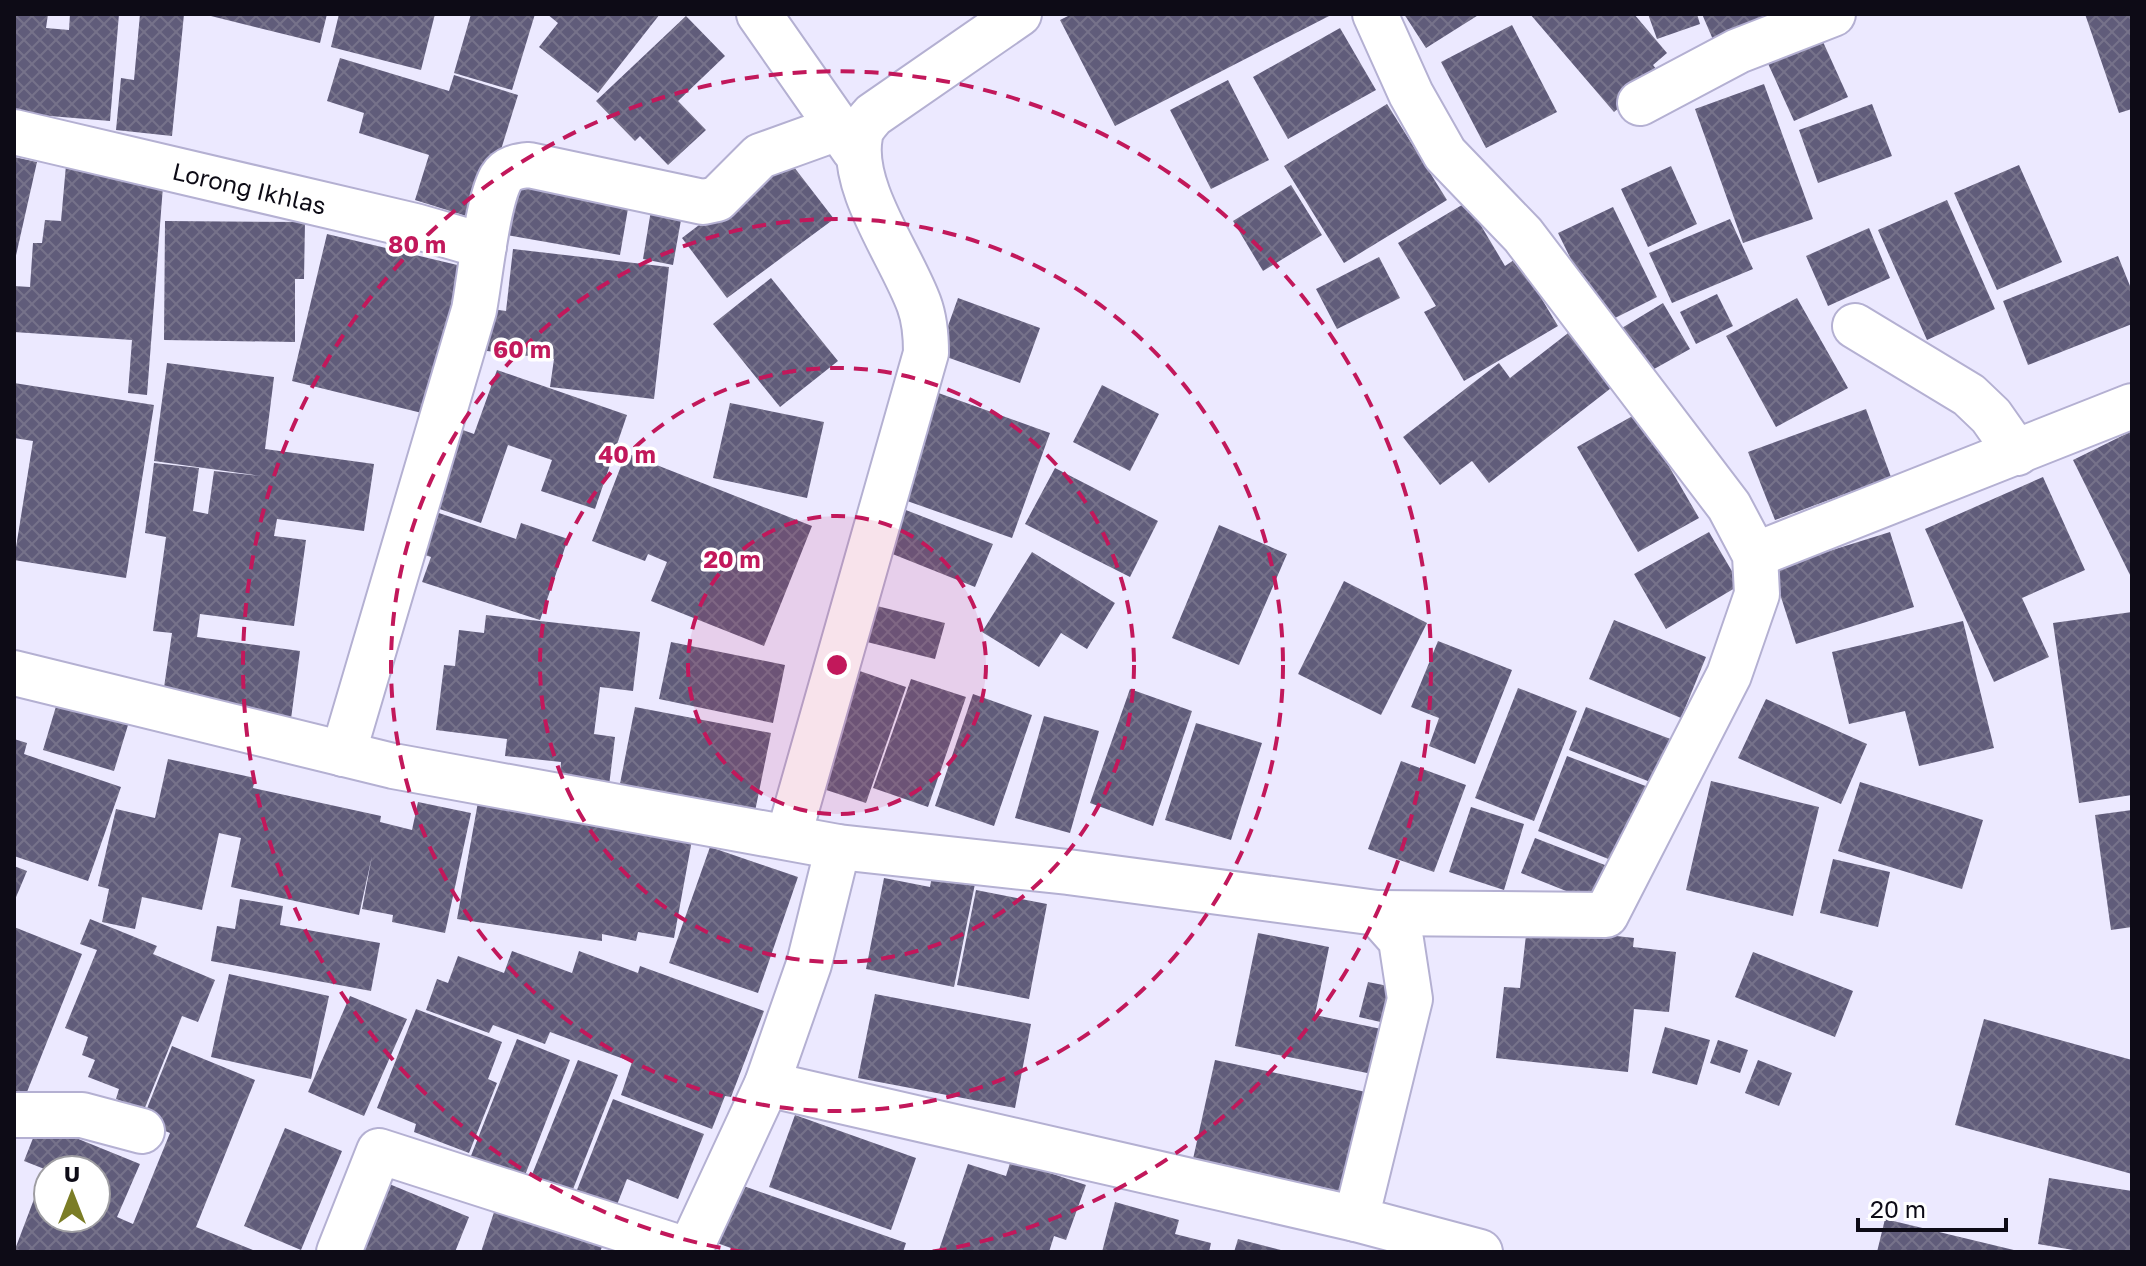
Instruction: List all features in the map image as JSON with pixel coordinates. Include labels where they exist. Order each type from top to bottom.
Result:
[{"type":"street","points":[[759,14],[847,142],[919,303],[925,327],[926,353],[789,835]]},
{"type":"street","points":[[343,754],[474,310],[484,246],[502,177],[514,166],[529,165],[703,202],[717,199],[760,156],[847,142],[860,132],[873,115],[1019,14]]},
{"type":"street","points":[[14,673],[343,754],[789,835],[838,847],[1084,873],[1377,913],[1606,915],[1729,675],[1757,594],[1755,555],[1729,506],[1523,235],[1445,154],[1411,94],[1375,14]]},
{"type":"street","points":[[1640,103],[1738,51],[1833,14]]},
{"type":"street","name":"Lorong Ikhlas","points":[[14,132],[415,226],[484,246]]},
{"type":"street","points":[[1855,326],[1969,395],[1991,416],[2017,453]]},
{"type":"street","points":[[1755,555],[2132,406]]},
{"type":"street","points":[[339,1252],[379,1151],[690,1251],[767,1084],[809,964],[838,847]]},
{"type":"street","points":[[1356,1219],[1410,999],[1401,940],[1377,913]]},
{"type":"street","points":[[767,1084],[1250,1198],[1356,1219],[1480,1252]]},
{"type":"street","points":[[14,1115],[82,1115],[142,1131]]},
{"type":"building","points":[[14,14],[48,14],[46,28],[69,30],[70,14],[119,14],[110,121],[14,113]]},
{"type":"building","points":[[140,14],[184,14],[172,136],[116,130],[121,78],[134,80]]},
{"type":"building","points":[[203,14],[327,14],[320,43]]},
{"type":"building","points":[[339,14],[435,14],[421,70],[331,47]]},
{"type":"building","points":[[471,14],[535,14],[512,90],[454,73]]},
{"type":"building","points":[[547,14],[660,14],[598,93],[539,47],[558,23]]},
{"type":"building","points":[[1072,14],[1333,14],[1115,126],[1060,20]]},
{"type":"building","points":[[1404,14],[1480,14],[1426,48]]},
{"type":"building","points":[[1530,14],[1634,14],[1667,53],[1653,65],[1660,74],[1614,112]]},
{"type":"building","points":[[1648,14],[1697,14],[1700,24],[1657,39]]},
{"type":"building","points":[[1702,14],[1784,14],[1714,42]]},
{"type":"building","points":[[2085,14],[2132,14],[2132,109],[2119,113]]},
{"type":"building","points":[[686,16],[725,56],[678,101],[706,130],[668,165],[640,136],[635,141],[596,101]]},
{"type":"building","points":[[1512,25],[1557,112],[1486,148],[1441,62]]},
{"type":"building","points":[[1340,28],[1376,90],[1288,139],[1253,77]]},
{"type":"building","points":[[1819,33],[1848,97],[1794,121],[1765,57]]},
{"type":"building","points":[[340,58],[449,91],[454,75],[518,95],[479,220],[415,200],[429,155],[359,133],[364,113],[327,101]]},
{"type":"building","points":[[1228,80],[1269,160],[1211,189],[1170,110]]},
{"type":"building","points":[[1764,84],[1813,219],[1743,243],[1695,109]]},
{"type":"building","points":[[1387,104],[1447,200],[1344,263],[1284,166]]},
{"type":"building","points":[[1872,104],[1892,156],[1818,183],[1799,130]]},
{"type":"building","points":[[14,157],[37,162],[15,260],[14,260]]},
{"type":"building","points":[[787,158],[834,219],[727,298],[682,238]]},
{"type":"building","points":[[66,165],[164,173],[147,395],[128,393],[132,340],[14,332],[14,286],[30,287],[33,243],[42,243],[45,220],[61,221]]},
{"type":"building","points":[[2019,165],[2062,262],[1997,290],[1954,193]]},
{"type":"building","points":[[1671,166],[1697,224],[1648,247],[1621,189]]},
{"type":"building","points":[[518,177],[630,197],[620,255],[507,235]]},
{"type":"building","points":[[1291,185],[1322,235],[1263,271],[1233,221]]},
{"type":"building","points":[[653,198],[684,203],[673,265],[643,259]]},
{"type":"building","points":[[1947,200],[1995,309],[1927,340],[1878,230]]},
{"type":"building","points":[[1467,202],[1505,266],[1517,258],[1558,326],[1464,381],[1424,312],[1436,306],[1398,243]]},
{"type":"building","points":[[1613,207],[1657,297],[1603,324],[1558,233]]},
{"type":"building","points":[[1730,219],[1753,269],[1672,303],[1649,253]]},
{"type":"building","points":[[165,221],[305,222],[304,279],[295,279],[295,342],[164,340]]},
{"type":"building","points":[[1869,228],[1890,278],[1828,306],[1806,256]]},
{"type":"building","points":[[327,234],[470,268],[434,416],[292,381]]},
{"type":"building","points":[[513,249],[669,267],[654,399],[550,387],[554,359],[487,351],[492,309],[506,311]]},
{"type":"building","points":[[2118,256],[2132,291],[2132,324],[2028,365],[2003,301]]},
{"type":"building","points":[[1379,257],[1400,298],[1337,329],[1316,289]]},
{"type":"building","points":[[771,278],[838,361],[780,407],[713,324]]},
{"type":"building","points":[[1717,294],[1733,326],[1696,344],[1680,312]]},
{"type":"building","points":[[958,298],[1040,328],[1020,383],[938,354]]},
{"type":"building","points":[[1797,298],[1848,388],[1776,427],[1726,336]]},
{"type":"building","points":[[1663,303],[1690,349],[1638,378],[1612,334]]},
{"type":"building","points":[[1572,330],[1615,385],[1489,483],[1472,461],[1440,485],[1403,437],[1499,363],[1510,378]]},
{"type":"building","points":[[167,363],[274,377],[265,449],[374,464],[364,531],[277,519],[274,536],[306,540],[294,626],[200,614],[197,637],[300,651],[291,719],[162,701],[172,633],[153,631],[166,537],[145,533],[154,463],[199,468],[193,511],[208,514],[214,471],[261,476],[154,461]]},
{"type":"building","points":[[497,370],[627,415],[595,509],[541,491],[552,460],[508,445],[481,523],[419,502],[446,424],[474,434]]},
{"type":"building","points":[[14,383],[154,405],[126,578],[14,560],[33,441],[14,438]]},
{"type":"building","points":[[1102,385],[1159,414],[1130,471],[1073,442]]},
{"type":"building","points":[[930,390],[1050,433],[1012,538],[893,496]]},
{"type":"building","points":[[730,403],[824,422],[807,498],[713,478]]},
{"type":"building","points":[[1866,409],[1891,477],[1775,520],[1748,452]]},
{"type":"building","points":[[1638,413],[1699,518],[1638,552],[1577,447]]},
{"type":"building","points":[[2132,431],[2132,579],[2073,460]]},
{"type":"building","points":[[626,453],[812,526],[764,646],[651,601],[667,562],[648,554],[645,561],[592,541]]},
{"type":"building","points":[[1055,468],[1158,521],[1130,577],[1025,524]]},
{"type":"building","points":[[2043,477],[2085,570],[2022,598],[2049,657],[1994,682],[1925,529]]},
{"type":"building","points":[[893,505],[993,544],[975,587],[875,547]]},
{"type":"building","points":[[430,510],[516,539],[521,523],[568,539],[540,620],[422,582],[431,557],[416,552]]},
{"type":"building","points":[[1219,525],[1287,554],[1239,665],[1172,638]]},
{"type":"building","points":[[1709,532],[1740,585],[1666,629],[1634,574]]},
{"type":"building","points":[[1890,532],[1914,607],[1796,644],[1772,569]]},
{"type":"building","points":[[1032,552],[1115,603],[1087,649],[1061,633],[1039,667],[982,632]]},
{"type":"building","points":[[1344,581],[1427,623],[1381,715],[1298,674]]},
{"type":"building","points":[[873,605],[945,623],[935,659],[863,641]]},
{"type":"building","points":[[2132,612],[2132,795],[2079,803],[2053,623]]},
{"type":"building","points":[[486,615],[640,632],[633,691],[600,687],[594,734],[615,737],[608,794],[559,789],[561,762],[505,756],[507,739],[436,730],[444,665],[455,666],[459,630],[484,633]]},
{"type":"building","points":[[1614,620],[1706,657],[1681,718],[1589,679]]},
{"type":"building","points":[[1963,621],[1994,748],[1919,766],[1905,711],[1849,724],[1832,652]]},
{"type":"building","points":[[1438,641],[1512,670],[1475,764],[1429,746],[1439,718],[1411,707]]},
{"type":"building","points":[[671,642],[785,665],[773,723],[659,699]]},
{"type":"building","points":[[851,668],[906,687],[866,803],[811,785]]},
{"type":"building","points":[[911,679],[966,697],[928,807],[873,788]]},
{"type":"building","points":[[1518,688],[1577,711],[1534,821],[1475,798]]},
{"type":"building","points":[[1130,689],[1192,711],[1153,826],[1090,803]]},
{"type":"building","points":[[973,694],[1032,715],[994,826],[935,806]]},
{"type":"building","points":[[1766,699],[1867,744],[1841,804],[1738,758]]},
{"type":"building","points":[[57,703],[128,725],[114,771],[43,750]]},
{"type":"building","points":[[635,707],[771,733],[753,821],[618,794]]},
{"type":"building","points":[[1586,707],[1681,743],[1663,787],[1569,750]]},
{"type":"building","points":[[1044,716],[1099,731],[1070,833],[1015,818]]},
{"type":"building","points":[[1196,723],[1262,743],[1231,840],[1165,820]]},
{"type":"building","points":[[14,739],[27,743],[24,754],[121,787],[88,881],[14,856]]},
{"type":"building","points":[[1567,756],[1656,790],[1626,866],[1538,831]]},
{"type":"building","points":[[168,759],[255,778],[253,788],[381,816],[380,822],[412,830],[418,802],[471,813],[445,933],[392,922],[393,915],[362,909],[372,856],[359,915],[231,887],[241,838],[219,833],[202,910],[142,897],[135,929],[102,922],[109,889],[98,886],[116,809],[155,818]]},
{"type":"building","points":[[1401,761],[1466,785],[1434,872],[1368,849]]},
{"type":"building","points":[[1711,781],[1819,807],[1793,916],[1686,890]]},
{"type":"building","points":[[1860,782],[1983,820],[1962,889],[1838,851]]},
{"type":"building","points":[[478,802],[692,840],[674,938],[638,932],[636,941],[602,934],[602,941],[457,919]]},
{"type":"building","points":[[1471,807],[1524,824],[1504,890],[1449,872]]},
{"type":"building","points":[[2132,810],[2132,927],[2111,930],[2095,815]]},
{"type":"building","points":[[1535,838],[1623,872],[1609,908],[1521,873]]},
{"type":"building","points":[[710,847],[798,877],[758,993],[669,963]]},
{"type":"building","points":[[1833,859],[1890,872],[1878,927],[1820,913]]},
{"type":"building","points":[[14,866],[27,871],[14,902]]},
{"type":"building","points":[[934,866],[977,874],[954,987],[866,969],[884,878],[930,887]]},
{"type":"building","points":[[976,890],[1047,904],[1029,999],[957,985]]},
{"type":"building","points":[[240,899],[283,906],[280,925],[380,943],[371,991],[211,961],[217,926],[235,929]]},
{"type":"building","points":[[90,919],[157,946],[153,954],[215,980],[198,1022],[182,1016],[144,1110],[116,1099],[119,1089],[88,1077],[95,1060],[82,1055],[88,1037],[65,1028],[97,950],[80,944]]},
{"type":"building","points":[[1527,926],[1634,938],[1633,947],[1676,952],[1669,1012],[1634,1009],[1628,1072],[1496,1058],[1504,987],[1520,988]]},
{"type":"building","points":[[14,927],[82,954],[23,1102],[14,1099]]},
{"type":"building","points":[[1258,933],[1329,947],[1315,1015],[1386,1030],[1377,1075],[1235,1046]]},
{"type":"building","points":[[512,951],[572,973],[579,951],[638,973],[640,966],[764,1011],[731,1097],[725,1096],[712,1129],[621,1095],[632,1062],[550,1032],[545,1044],[493,1025],[489,1033],[426,1010],[437,979],[448,983],[458,956],[504,973]]},
{"type":"building","points":[[1753,952],[1853,991],[1835,1037],[1735,997]]},
{"type":"building","points":[[229,974],[329,996],[311,1079],[211,1057]]},
{"type":"building","points":[[1368,982],[1398,988],[1389,1024],[1359,1017]]},
{"type":"building","points":[[875,994],[1031,1024],[1015,1108],[858,1078]]},
{"type":"building","points":[[350,996],[407,1019],[364,1116],[308,1092]]},
{"type":"building","points":[[416,1009],[502,1042],[488,1079],[497,1083],[469,1153],[414,1132],[416,1124],[377,1108]]},
{"type":"building","points":[[1984,1019],[2132,1060],[2132,1174],[1955,1125]]},
{"type":"building","points":[[1665,1027],[1710,1040],[1697,1085],[1652,1073]]},
{"type":"building","points":[[517,1039],[570,1060],[520,1188],[467,1166]]},
{"type":"building","points":[[1718,1040],[1748,1050],[1740,1073],[1710,1063]]},
{"type":"building","points":[[172,1046],[255,1080],[196,1227],[258,1252],[14,1252],[32,1204],[32,1234],[112,1234],[112,1154],[32,1154],[32,1164],[24,1161],[39,1123],[140,1164],[117,1217],[133,1224],[170,1133],[142,1121]]},
{"type":"building","points":[[578,1060],[618,1075],[568,1202],[527,1187]]},
{"type":"building","points":[[1215,1060],[1366,1092],[1344,1192],[1193,1159]]},
{"type":"building","points":[[1758,1060],[1792,1073],[1779,1106],[1745,1093]]},
{"type":"building","points":[[613,1099],[704,1134],[678,1199],[627,1179],[611,1220],[571,1205]]},
{"type":"building","points":[[795,1115],[916,1158],[891,1230],[769,1187]]},
{"type":"building","points":[[285,1128],[342,1151],[301,1250],[244,1226]]},
{"type":"building","points":[[1011,1160],[1086,1185],[1066,1240],[1054,1236],[1049,1252],[939,1250],[968,1164],[1006,1176]]},
{"type":"building","points":[[2049,1178],[2132,1191],[2132,1252],[2085,1252],[2038,1244]]},
{"type":"building","points":[[382,1181],[469,1217],[455,1252],[352,1252]]},
{"type":"building","points":[[738,1184],[906,1243],[903,1252],[742,1252],[717,1243]]},
{"type":"building","points":[[1115,1202],[1179,1220],[1175,1234],[1211,1243],[1209,1252],[1102,1252]]},
{"type":"building","points":[[497,1203],[607,1234],[600,1252],[481,1252]]},
{"type":"building","points":[[1885,1219],[2018,1251],[2018,1252],[1877,1252]]},
{"type":"building","points":[[1238,1239],[1285,1251],[1234,1252]]}]
